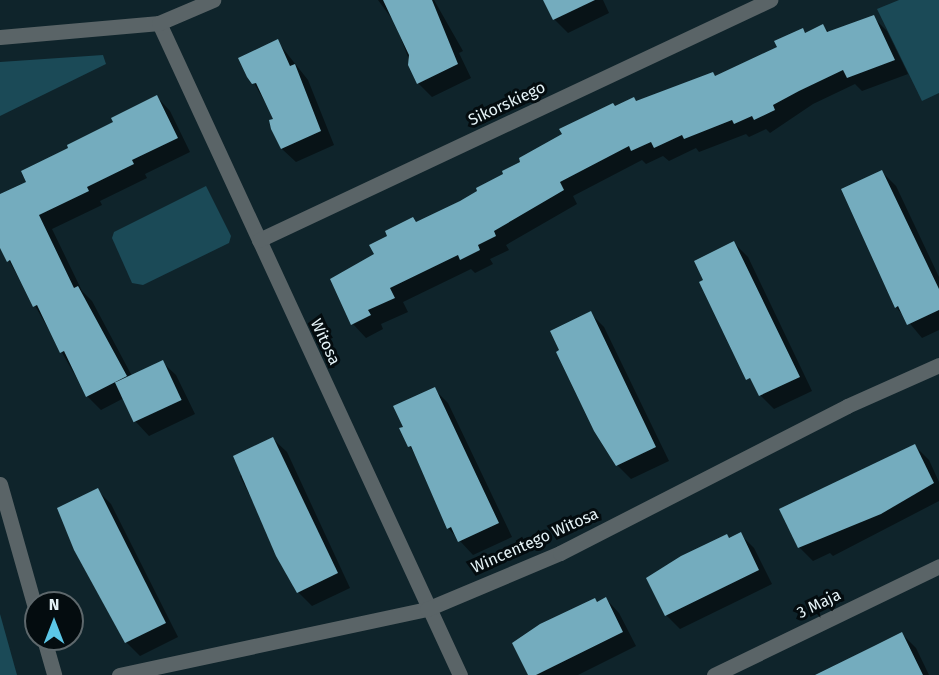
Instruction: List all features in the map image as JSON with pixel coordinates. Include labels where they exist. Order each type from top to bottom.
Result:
[{"type":"street","points":[[0,37],[159,22],[213,0]]},
{"type":"street","name":"Sikorskiego","points":[[258,240],[770,0]]},
{"type":"street","name":"Witosa","points":[[159,22],[460,675]]},
{"type":"street","name":"Wincentego Witosa","points":[[119,675],[428,609],[560,553],[847,406],[939,364]]},
{"type":"street","points":[[0,484],[30,591]]},
{"type":"street","name":"3 Maja","points":[[714,675],[939,566]]},
{"type":"street","points":[[47,651],[54,675]]},
{"type":"shaded area","points":[[899,0],[939,0],[939,93],[922,101],[877,9]]},
{"type":"shaded area","points":[[103,55],[106,64],[0,116],[0,62]]},
{"type":"shaded area","points":[[206,186],[231,236],[229,243],[143,285],[132,283],[112,238],[114,232]]},
{"type":"shaded area","points":[[0,614],[17,675],[0,675]]},
{"type":"building","points":[[383,0],[432,0],[458,64],[417,84],[408,65],[409,55]]},
{"type":"building","points":[[543,0],[595,0],[553,20]]},
{"type":"building","points":[[874,15],[895,60],[847,78],[843,70],[773,105],[775,110],[754,120],[752,116],[734,124],[732,120],[684,139],[682,135],[654,148],[651,142],[631,151],[629,146],[560,182],[564,190],[494,231],[496,236],[478,245],[480,250],[460,260],[458,255],[390,288],[395,298],[368,310],[371,315],[351,325],[330,279],[374,254],[369,245],[387,236],[385,231],[413,217],[416,222],[460,201],[477,191],[476,188],[503,174],[502,171],[520,162],[519,158],[562,134],[559,129],[613,103],[615,106],[634,97],[636,101],[713,72],[715,76],[777,47],[774,41],[803,28],[805,33],[823,24],[827,32]]},
{"type":"building","points":[[278,39],[290,66],[295,64],[321,131],[281,149],[271,129],[269,120],[273,119],[256,83],[252,84],[238,58]]},
{"type":"building","points":[[157,95],[178,138],[132,160],[134,164],[87,187],[89,191],[39,215],[74,288],[78,286],[127,376],[86,397],[64,351],[60,353],[37,305],[33,307],[10,260],[7,262],[0,248],[0,194],[26,182],[21,171],[68,148],[67,145],[113,122],[111,118]]},
{"type":"building","points":[[882,170],[939,289],[939,310],[907,325],[898,306],[895,308],[841,189]]},
{"type":"building","points":[[734,241],[800,377],[759,396],[750,378],[746,380],[699,282],[703,280],[694,261]]},
{"type":"building","points":[[591,311],[656,447],[616,466],[594,431],[556,352],[559,350],[550,331]]},
{"type":"building","points":[[163,360],[182,400],[134,422],[115,382]]},
{"type":"building","points":[[435,387],[499,523],[458,542],[451,527],[447,529],[411,446],[408,447],[399,428],[403,427],[393,406]]},
{"type":"building","points":[[273,437],[338,573],[297,593],[276,556],[233,456]]},
{"type":"building","points":[[915,444],[934,483],[881,514],[798,548],[779,509]]},
{"type":"building","points":[[98,488],[166,623],[125,643],[74,550],[57,508]]},
{"type":"building","points":[[741,532],[759,570],[665,616],[646,578],[681,556],[727,534],[729,538]]},
{"type":"building","points":[[606,597],[623,632],[536,675],[528,675],[512,643],[540,624],[595,598],[597,602]]},
{"type":"building","points":[[902,632],[923,675],[815,675],[874,646]]}]
